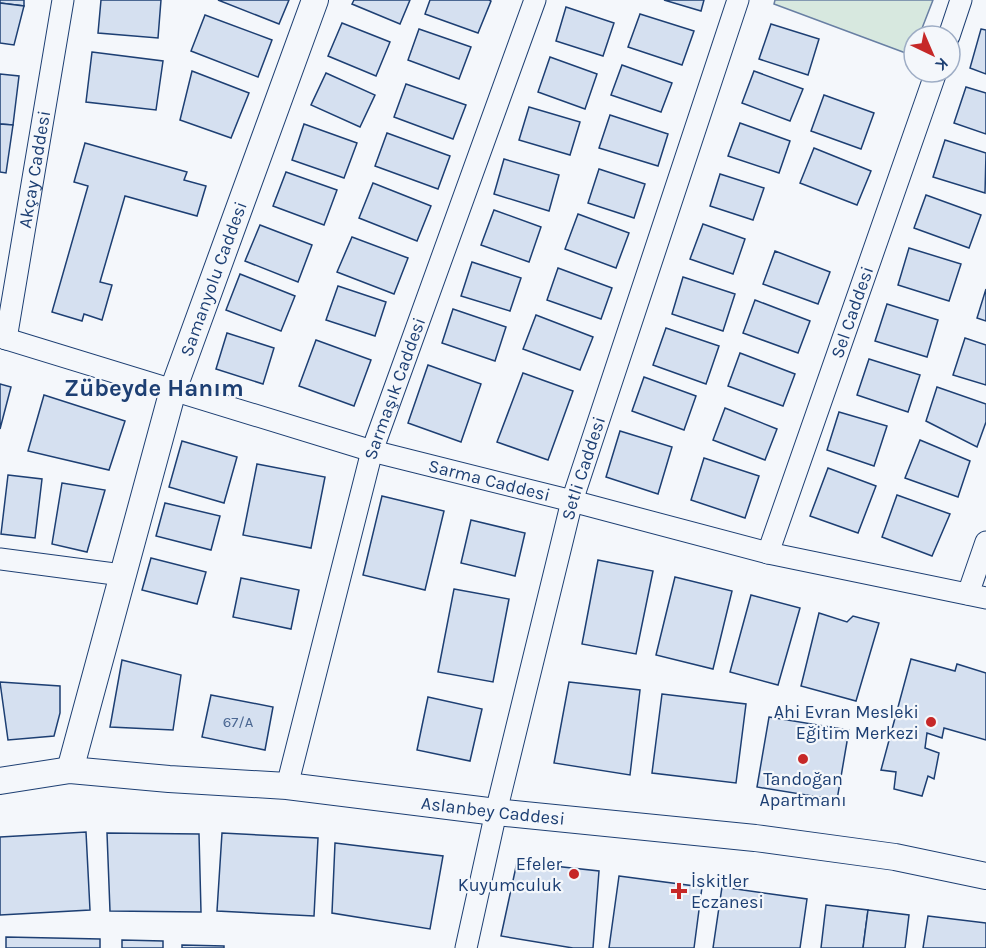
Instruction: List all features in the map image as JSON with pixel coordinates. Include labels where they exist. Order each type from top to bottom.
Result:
[{"type":"street","name":"Akçay Caddesi","points":[[3,338],[63,0]]},
{"type":"street","name":"Samanyolu Caddesi","points":[[70,770],[173,390],[315,0]]},
{"type":"street","name":"Sarmaşık Caddesi","points":[[287,786],[372,451],[534,0]]},
{"type":"street","name":"Setli Caddesi","points":[[466,948],[496,812],[572,501],[738,0]]},
{"type":"street","points":[[953,24],[961,0]]},
{"type":"street","name":"Sel Caddesi","points":[[768,553],[932,84]]},
{"type":"street","name":"Sarma Caddesi","points":[[3,338],[372,451],[768,553],[977,596]]},
{"type":"street","points":[[977,596],[986,542]]},
{"type":"street","points":[[0,559],[122,575]]},
{"type":"street","name":"Aslanbey Caddesi","points":[[0,781],[70,770],[287,786],[496,812],[755,838],[895,857],[986,876]]},
{"type":"shaded area","points":[[775,0],[933,0],[924,24],[902,24],[902,52],[774,4]]},
{"type":"building","points":[[0,0],[24,0],[24,6],[0,3]]},
{"type":"building","points":[[101,0],[161,0],[158,38],[98,33]]},
{"type":"building","points":[[218,0],[289,0],[279,24]]},
{"type":"building","points":[[354,0],[410,0],[400,24],[352,4]]},
{"type":"building","points":[[430,0],[491,1],[478,33],[425,14]]},
{"type":"building","points":[[664,0],[704,0],[701,11]]},
{"type":"building","points":[[0,3],[24,6],[14,45],[0,43]]},
{"type":"building","points":[[566,7],[614,23],[603,56],[556,41]]},
{"type":"building","points":[[640,14],[694,31],[682,65],[628,47]]},
{"type":"building","points":[[205,15],[272,40],[258,77],[191,51]]},
{"type":"building","points":[[342,23],[390,42],[376,76],[328,56]]},
{"type":"building","points":[[771,24],[819,39],[808,75],[759,59]]},
{"type":"building","points":[[419,29],[471,47],[459,79],[408,60]]},
{"type":"building","points":[[981,29],[986,30],[986,74],[970,68]]},
{"type":"building","points":[[92,52],[163,61],[156,110],[86,102]]},
{"type":"building","points":[[550,57],[597,74],[585,109],[538,92]]},
{"type":"building","points":[[622,65],[672,83],[661,112],[611,95]]},
{"type":"building","points":[[192,71],[249,93],[231,138],[180,120]]},
{"type":"building","points":[[754,71],[803,89],[790,121],[742,103]]},
{"type":"building","points":[[326,73],[375,95],[360,127],[311,105]]},
{"type":"building","points":[[0,74],[19,76],[13,125],[0,124]]},
{"type":"building","points":[[406,84],[466,105],[453,139],[394,117]]},
{"type":"building","points":[[966,87],[986,93],[986,134],[954,123]]},
{"type":"building","points":[[824,95],[874,113],[861,149],[811,131]]},
{"type":"building","points":[[529,107],[580,122],[570,155],[519,140]]},
{"type":"building","points":[[610,115],[668,134],[658,166],[599,148]]},
{"type":"building","points":[[740,123],[790,141],[779,173],[728,156]]},
{"type":"building","points":[[0,124],[13,125],[6,173],[0,172]]},
{"type":"building","points":[[304,124],[357,143],[344,178],[292,160]]},
{"type":"building","points":[[387,133],[450,156],[438,189],[375,166]]},
{"type":"building","points":[[945,140],[986,153],[985,193],[933,177]]},
{"type":"building","points":[[85,143],[187,172],[184,180],[206,186],[197,216],[125,196],[100,282],[112,285],[102,320],[84,314],[82,321],[52,312],[88,186],[74,182]]},
{"type":"building","points":[[814,148],[871,171],[857,205],[800,183]]},
{"type":"building","points":[[504,159],[559,175],[549,211],[494,194]]},
{"type":"building","points":[[599,169],[645,184],[634,218],[588,203]]},
{"type":"building","points":[[286,172],[337,190],[324,225],[273,206]]},
{"type":"building","points":[[720,174],[764,188],[753,220],[710,206]]},
{"type":"building","points":[[373,183],[431,206],[417,241],[359,218]]},
{"type":"building","points":[[926,195],[981,215],[969,248],[914,228]]},
{"type":"building","points":[[494,210],[541,227],[529,262],[481,245]]},
{"type":"building","points":[[578,214],[629,233],[616,268],[565,249]]},
{"type":"building","points":[[703,224],[745,239],[733,274],[690,259]]},
{"type":"building","points":[[260,225],[312,245],[298,282],[245,261]]},
{"type":"building","points":[[352,237],[408,258],[394,294],[337,272]]},
{"type":"building","points":[[909,248],[961,264],[949,301],[898,285]]},
{"type":"building","points":[[775,251],[830,272],[818,304],[763,284]]},
{"type":"building","points":[[472,262],[521,278],[510,311],[461,296]]},
{"type":"building","points":[[558,268],[612,288],[601,319],[547,300]]},
{"type":"building","points":[[240,274],[295,296],[281,331],[226,310]]},
{"type":"building","points":[[683,277],[735,294],[723,331],[672,314]]},
{"type":"building","points":[[338,286],[386,302],[375,336],[326,320]]},
{"type":"building","points":[[986,289],[986,321],[977,318]]},
{"type":"building","points":[[755,300],[810,321],[798,353],[743,333]]},
{"type":"building","points":[[887,304],[938,320],[927,357],[875,341]]},
{"type":"building","points":[[453,309],[506,327],[495,361],[442,343]]},
{"type":"building","points":[[536,315],[593,337],[580,370],[523,349]]},
{"type":"building","points":[[666,328],[719,346],[706,384],[653,365]]},
{"type":"building","points":[[227,333],[274,348],[263,384],[216,369]]},
{"type":"building","points":[[965,338],[986,345],[986,385],[953,375]]},
{"type":"building","points":[[316,340],[371,360],[354,406],[299,386]]},
{"type":"building","points":[[740,353],[795,374],[783,406],[728,386]]},
{"type":"building","points":[[869,359],[920,375],[908,412],[857,395]]},
{"type":"building","points":[[428,365],[481,384],[461,442],[408,423]]},
{"type":"building","points":[[523,373],[573,391],[548,460],[497,442]]},
{"type":"building","points":[[644,377],[696,396],[684,430],[632,411]]},
{"type":"building","points":[[0,384],[11,387],[0,429]]},
{"type":"building","points":[[937,387],[986,404],[986,422],[977,447],[926,421]]},
{"type":"building","points":[[44,395],[125,421],[109,470],[28,451]]},
{"type":"building","points":[[725,408],[777,429],[765,460],[713,440]]},
{"type":"building","points":[[839,412],[887,426],[874,466],[827,450]]},
{"type":"building","points":[[620,431],[672,447],[658,494],[606,477]]},
{"type":"building","points":[[920,440],[970,461],[958,497],[905,478]]},
{"type":"building","points":[[182,441],[237,457],[224,503],[169,487]]},
{"type":"building","points":[[704,458],[759,476],[745,518],[691,500]]},
{"type":"building","points":[[257,464],[325,477],[311,548],[243,535]]},
{"type":"building","points":[[828,468],[876,486],[858,533],[810,516]]},
{"type":"building","points":[[8,475],[42,479],[35,538],[1,534]]},
{"type":"building","points":[[62,483],[105,490],[87,552],[52,544]]},
{"type":"building","points":[[897,495],[950,514],[932,556],[882,537]]},
{"type":"building","points":[[382,496],[444,511],[425,590],[363,575]]},
{"type":"building","points":[[165,503],[220,516],[211,550],[156,536]]},
{"type":"building","points":[[471,520],[525,533],[515,576],[461,563]]},
{"type":"building","points":[[151,558],[206,572],[197,604],[142,590]]},
{"type":"building","points":[[598,560],[653,571],[636,654],[582,644]]},
{"type":"building","points":[[675,577],[732,591],[713,669],[656,655]]},
{"type":"building","points":[[241,578],[299,590],[291,629],[233,617]]},
{"type":"building","points":[[454,589],[509,599],[493,682],[438,672]]},
{"type":"building","points":[[751,595],[800,608],[778,685],[730,672]]},
{"type":"building","points":[[819,613],[847,622],[853,616],[879,623],[856,701],[801,686]]},
{"type":"building","points":[[911,659],[955,671],[957,664],[986,673],[986,740],[944,728],[942,738],[927,733],[925,748],[939,753],[934,779],[928,776],[922,796],[894,789],[896,772],[881,770]]},
{"type":"building","points":[[122,660],[181,675],[173,730],[110,727]]},
{"type":"building","points":[[0,682],[60,686],[60,713],[54,736],[8,740]]},
{"type":"building","points":[[569,682],[640,690],[630,775],[554,763]]},
{"type":"building","points":[[662,694],[746,704],[736,783],[652,773]]},
{"type":"building","points":[[211,695],[273,707],[265,750],[202,737]]},
{"type":"building","points":[[428,697],[482,709],[470,761],[417,750]]},
{"type":"building","name":"Tandoğan Apartmanı","points":[[769,717],[849,730],[837,800],[757,787]]},
{"type":"building","points":[[86,832],[90,910],[0,915],[0,837]]},
{"type":"building","points":[[107,833],[199,834],[201,912],[110,911]]},
{"type":"building","points":[[222,833],[318,838],[314,916],[217,911]]},
{"type":"building","points":[[335,843],[443,856],[430,929],[332,913]]},
{"type":"building","points":[[517,862],[599,871],[593,948],[573,948],[501,936]]},
{"type":"building","points":[[619,876],[702,887],[694,948],[609,948]]},
{"type":"building","points":[[722,887],[807,899],[800,948],[713,948]]},
{"type":"building","points":[[826,905],[868,910],[863,948],[821,948]]},
{"type":"building","points":[[868,910],[909,915],[905,948],[863,948]]},
{"type":"building","points":[[928,916],[986,923],[986,948],[923,948]]},
{"type":"building","points":[[6,937],[100,939],[100,948],[6,948]]},
{"type":"building","points":[[122,940],[163,941],[163,948],[122,948]]},
{"type":"building","points":[[182,945],[224,946],[224,948],[182,948]]},
{"type":"place","name":"Ahi Evran Mesleki Eğitim Merkezi","points":[[931,722]]},
{"type":"place","name":"Tandoğan Apartmanı","points":[[803,759]]},
{"type":"place","name":"Efeler Kuyumculuk","points":[[574,874]]},
{"type":"place","name":"İskitler Eczanesi","points":[[679,891]]},
{"type":"district","name":"Zübeyde Hanım","points":[[154,388]]}]
